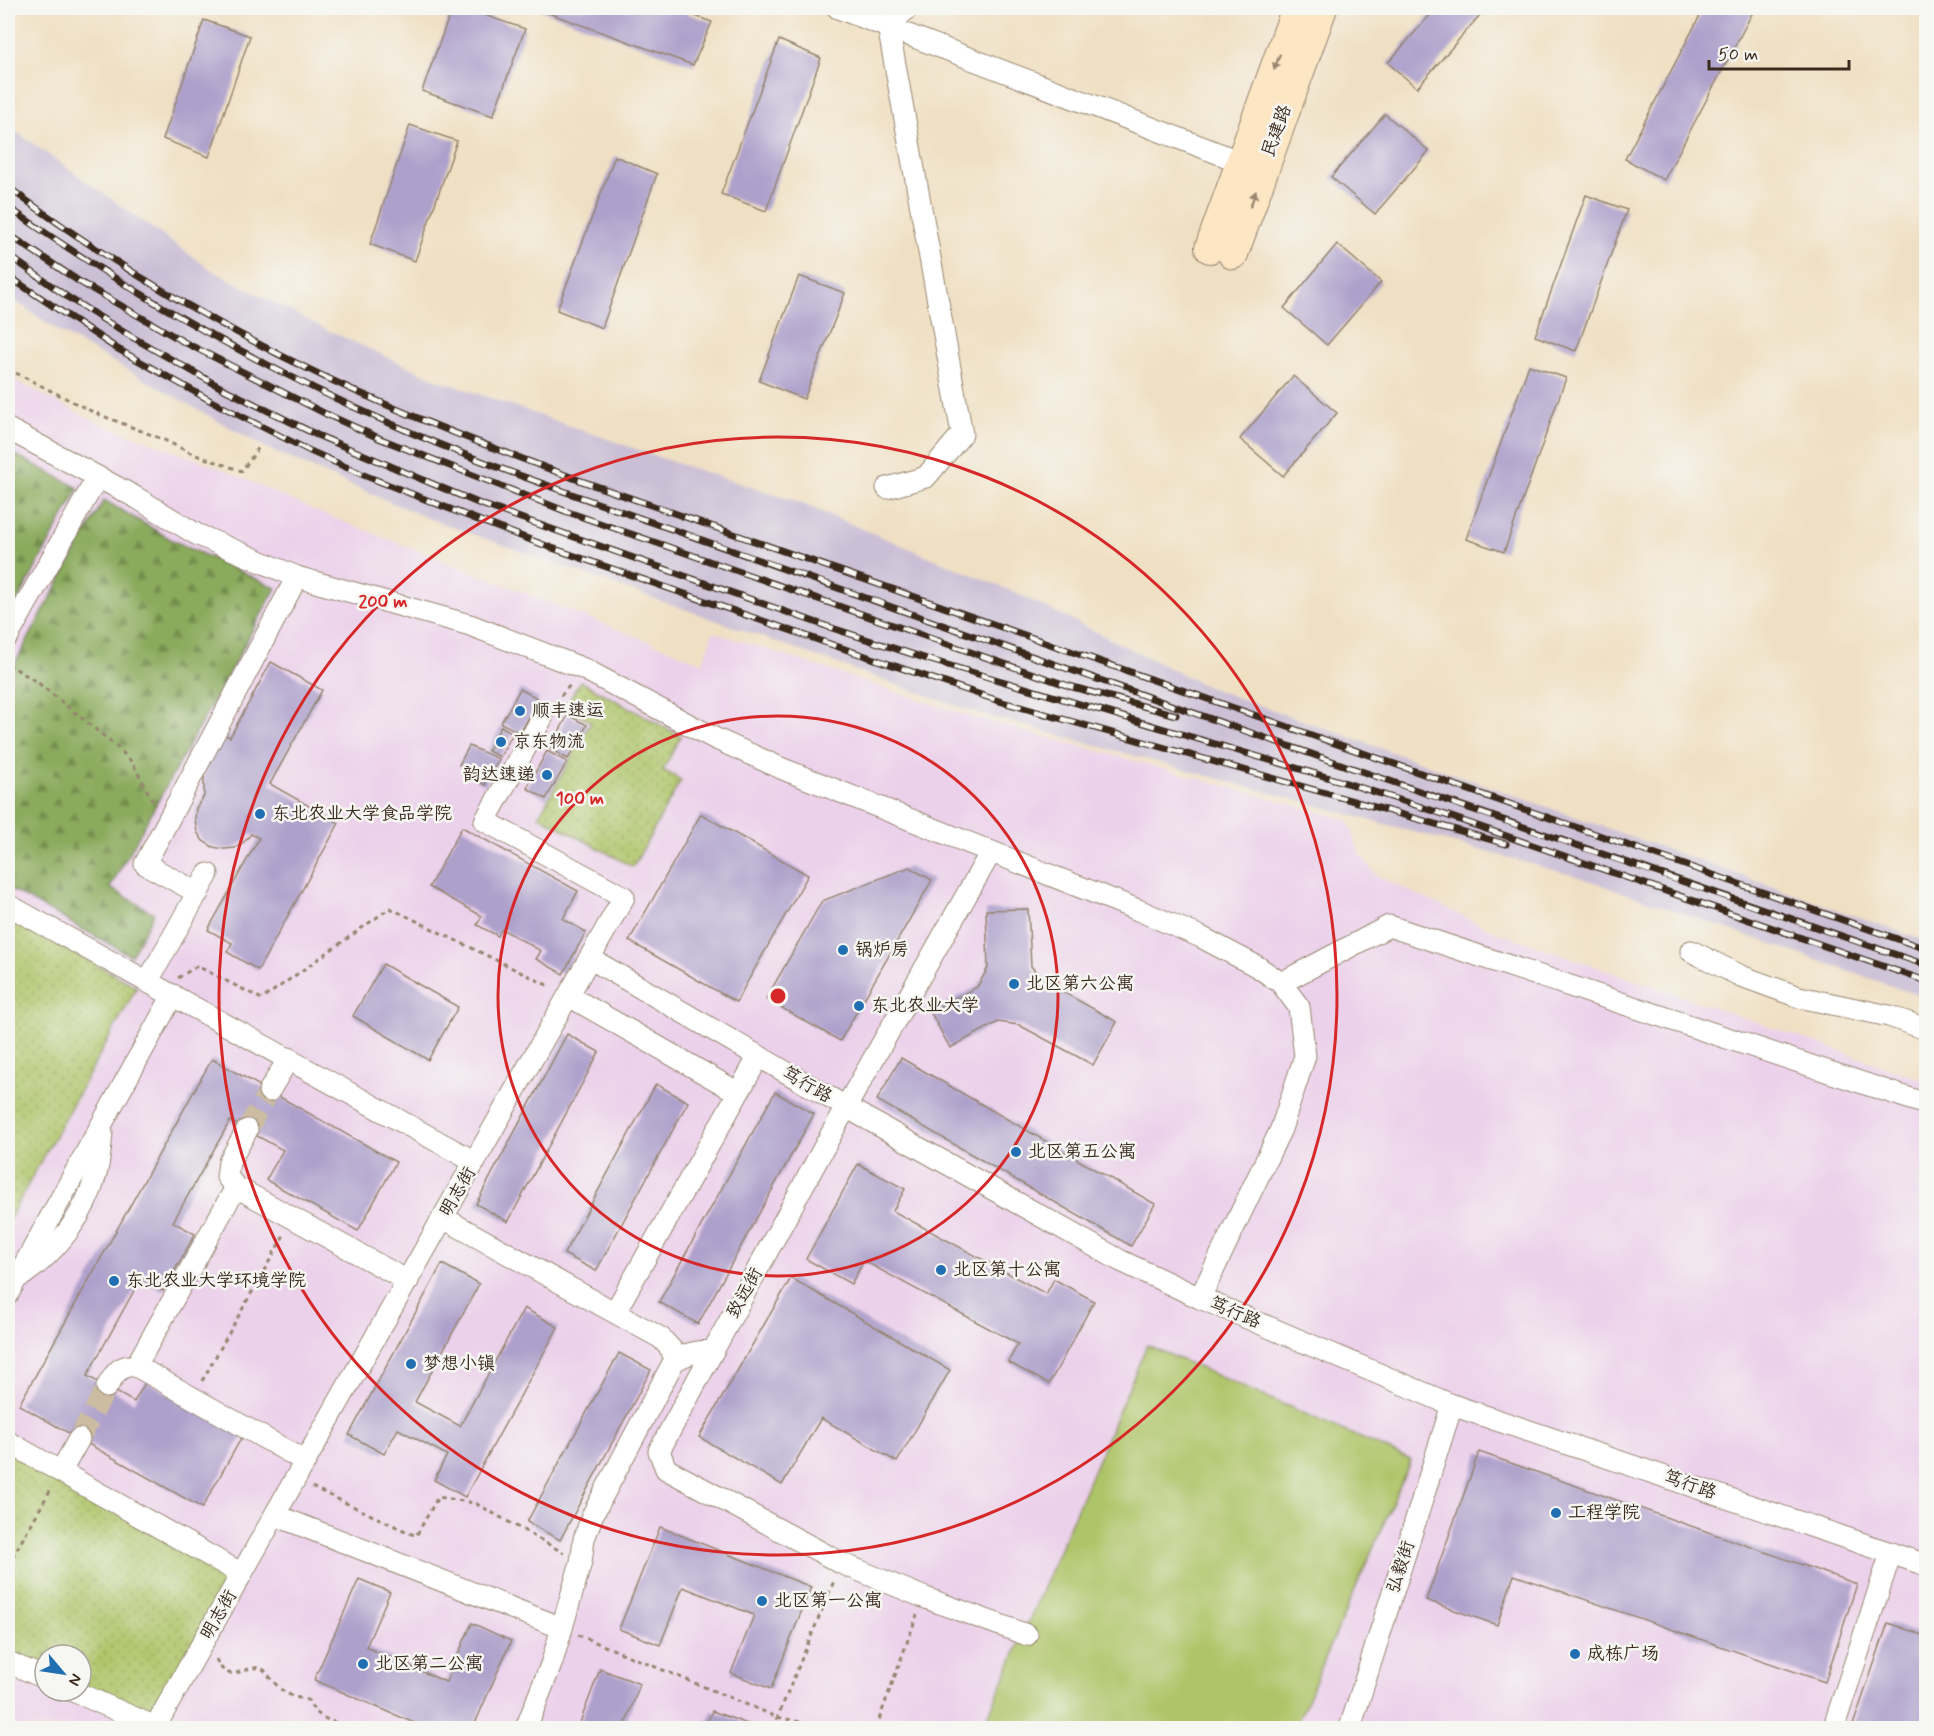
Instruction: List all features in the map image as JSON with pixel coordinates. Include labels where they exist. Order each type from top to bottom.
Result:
[{"type":"street","points":[[838,8],[1252,166]]},
{"type":"street","points":[[888,26],[908,8]]},
{"type":"street","name":"民建路","points":[[1252,166],[1297,8]]},
{"type":"street","name":"民建路","points":[[1221,251],[1252,166],[1322,8]]},
{"type":"street","points":[[887,488],[926,477],[962,434],[888,26]]},
{"type":"street","points":[[8,429],[137,498],[196,534],[297,577],[471,625],[584,669],[714,738],[783,769],[1201,937],[1258,967],[1281,983],[1299,1007],[1305,1056],[1281,1129],[1200,1298]]},
{"type":"street","points":[[8,636],[97,478]]},
{"type":"street","points":[[11,1287],[103,1122],[203,883],[145,864],[164,811],[297,577]]},
{"type":"street","name":"明志街","points":[[157,1728],[201,1646],[624,897],[484,820],[542,718]]},
{"type":"street","name":"致远街","points":[[991,852],[846,1107],[659,1451],[666,1469],[841,1563],[923,1597],[1027,1635]]},
{"type":"street","points":[[8,905],[475,1162]]},
{"type":"street","points":[[1281,983],[1389,926],[1926,1104]]},
{"type":"street","points":[[1691,951],[1741,976],[1799,997],[1889,1016],[1926,1029]]},
{"type":"street","name":"笃行路","points":[[591,959],[846,1107],[1121,1261],[1200,1298],[1452,1405],[1926,1565]]},
{"type":"street","points":[[569,996],[737,1092]]},
{"type":"street","points":[[615,1312],[759,1056]]},
{"type":"street","points":[[269,1091],[289,1058]]},
{"type":"street","points":[[247,1130],[227,1170],[227,1177],[236,1187],[408,1281]]},
{"type":"street","points":[[136,1366],[236,1187]]},
{"type":"street","points":[[443,1218],[661,1338],[672,1350],[674,1361]]},
{"type":"street","points":[[526,1728],[552,1662],[581,1562],[584,1539],[593,1514],[674,1361],[685,1355],[713,1351]]},
{"type":"street","points":[[107,1387],[119,1369],[136,1366],[193,1398],[300,1470]]},
{"type":"street","name":"弘毅街","points":[[1350,1728],[1452,1405]]},
{"type":"street","points":[[61,1471],[79,1439]]},
{"type":"street","points":[[8,1442],[242,1574]]},
{"type":"street","points":[[275,1515],[562,1628]]},
{"type":"street","points":[[1836,1720],[1891,1553]]},
{"type":"street","points":[[8,1662],[33,1673]]},
{"type":"street","points":[[93,1700],[157,1728]]},
{"type":"path","points":[[8,369],[93,412],[193,454],[242,471],[259,447]]},
{"type":"path","points":[[8,664],[37,682],[115,745],[132,762],[164,811]]},
{"type":"path","points":[[542,718],[584,669]]},
{"type":"path","points":[[161,988],[197,966],[262,999],[390,908],[569,996]]},
{"type":"path","points":[[193,1398],[294,1218]]},
{"type":"path","points":[[300,1470],[416,1536],[438,1497],[475,1503],[581,1562]]},
{"type":"path","points":[[8,1565],[61,1471]]},
{"type":"path","points":[[773,1728],[841,1563]]},
{"type":"path","points":[[876,1728],[923,1597]]},
{"type":"path","points":[[562,1628],[777,1717],[829,1728]]},
{"type":"path","points":[[201,1646],[215,1659],[220,1668],[230,1674],[252,1668],[264,1670],[274,1683],[291,1697],[308,1700],[314,1712],[333,1723],[353,1728]]},
{"type":"shaded area","points":[[8,126],[213,271],[321,327],[433,378],[676,463],[798,502],[1014,592],[1208,687],[1926,941],[1926,998],[1582,878],[971,711],[427,518],[266,448],[60,332],[8,296]]},
{"type":"shaded area","name":"东北农业大学","points":[[8,377],[96,422],[222,469],[316,511],[703,663],[713,632],[975,718],[1348,820],[1359,852],[1376,875],[1496,932],[1926,1081],[1926,1728],[8,1728]]},
{"type":"green space","points":[[8,451],[79,488],[8,619]]},
{"type":"green space","points":[[104,500],[172,540],[276,588],[110,888],[154,913],[131,956],[8,888],[8,676]]},
{"type":"green space","points":[[580,681],[681,736],[663,770],[681,780],[633,867],[539,816],[591,722],[565,708]]},
{"type":"green space","points":[[8,915],[137,987],[8,1221]]},
{"type":"green space","points":[[1147,1345],[1411,1460],[1295,1728],[983,1728]]},
{"type":"green space","points":[[8,1446],[242,1574],[155,1727],[93,1697],[93,1643],[33,1643],[33,1673],[8,1662]]},
{"type":"building","points":[[452,8],[464,8],[525,29],[493,116],[422,91]]},
{"type":"building","points":[[541,8],[672,8],[712,22],[693,65],[540,10]]},
{"type":"building","points":[[1436,8],[1486,8],[1417,88],[1388,63]]},
{"type":"building","points":[[1704,8],[1755,8],[1664,180],[1625,159]]},
{"type":"building","points":[[204,20],[250,36],[209,157],[163,139]]},
{"type":"building","points":[[779,40],[821,58],[766,211],[721,194]]},
{"type":"building","points":[[1385,114],[1429,151],[1375,214],[1331,177]]},
{"type":"building","points":[[410,125],[457,141],[415,261],[370,244]]},
{"type":"building","points":[[615,156],[657,174],[602,328],[557,310]]},
{"type":"building","points":[[1586,195],[1627,210],[1576,351],[1535,336]]},
{"type":"building","points":[[1337,244],[1381,282],[1327,345],[1284,308]]},
{"type":"building","points":[[799,276],[845,293],[804,399],[759,381]]},
{"type":"building","points":[[1529,365],[1566,378],[1504,552],[1466,539]]},
{"type":"building","points":[[1293,376],[1337,413],[1283,476],[1240,439]]},
{"type":"building","name":"东北农业大学食品学院","points":[[271,662],[322,690],[270,784],[339,823],[258,970],[227,952],[232,943],[208,930],[259,838],[251,834],[235,848],[213,847],[203,841],[197,832],[195,820],[196,808],[204,796],[204,763],[221,733],[230,737]]},
{"type":"building","name":"顺丰速运","points":[[520,689],[539,699],[520,733],[501,723]]},
{"type":"building","name":"顺丰速运","points":[[568,715],[587,725],[568,759],[550,749]]},
{"type":"building","name":"京东物流","points":[[501,726],[513,733],[500,757],[488,751]]},
{"type":"building","points":[[469,746],[499,759],[485,785],[472,778],[475,773],[459,765]]},
{"type":"building","name":"韵达速递","points":[[547,751],[567,762],[546,799],[527,788]]},
{"type":"building","points":[[701,814],[808,875],[736,1002],[629,941]]},
{"type":"building","points":[[462,827],[578,891],[563,919],[586,932],[563,974],[536,959],[541,951],[502,929],[498,936],[477,925],[482,916],[429,887]]},
{"type":"building","name":"锅炉房","points":[[909,867],[932,880],[840,1041],[766,999],[822,901]]},
{"type":"building","name":"北区第六公寓","points":[[1028,909],[1031,966],[1043,981],[1117,1022],[1093,1065],[1019,1025],[998,1022],[950,1048],[930,1011],[977,987],[988,968],[986,910]]},
{"type":"building","points":[[383,964],[458,1007],[428,1060],[353,1016]]},
{"type":"building","points":[[567,1034],[599,1052],[508,1222],[476,1204]]},
{"type":"building","name":"北区第五公寓","points":[[901,1058],[1155,1204],[1131,1246],[877,1100]]},
{"type":"building","name":"东北农业大学环境学院","points":[[212,1059],[396,1162],[358,1231],[266,1180],[283,1150],[230,1121],[173,1222],[195,1234],[163,1291],[141,1278],[87,1376],[134,1402],[146,1381],[243,1435],[202,1508],[19,1405]]},
{"type":"building","points":[[656,1084],[688,1102],[596,1271],[564,1254]]},
{"type":"building","points":[[775,1092],[814,1114],[698,1324],[659,1302]]},
{"type":"building","name":"北区第十公寓","points":[[858,1164],[905,1189],[893,1211],[1046,1294],[1054,1279],[1094,1301],[1049,1384],[1008,1362],[1018,1344],[864,1261],[851,1284],[806,1259]]},
{"type":"building","name":"梦想小镇","points":[[442,1264],[479,1284],[415,1402],[460,1426],[524,1308],[558,1327],[465,1497],[434,1480],[447,1455],[398,1429],[384,1454],[349,1435]]},
{"type":"building","points":[[791,1278],[950,1370],[897,1462],[821,1418],[782,1485],[699,1437]]},
{"type":"building","points":[[619,1353],[651,1370],[560,1540],[527,1522]]},
{"type":"building","name":"工程学院","points":[[1479,1452],[1857,1584],[1825,1682],[1514,1575],[1497,1625],[1426,1600]]},
{"type":"building","name":"北区第一公寓","points":[[660,1527],[811,1587],[771,1689],[731,1673],[754,1615],[683,1587],[660,1645],[619,1629]]},
{"type":"building","name":"北区第二公寓","points":[[359,1579],[390,1592],[366,1647],[446,1682],[472,1623],[511,1641],[473,1728],[426,1728],[314,1680]]},
{"type":"building","points":[[1888,1623],[1926,1636],[1926,1728],[1852,1728]]},
{"type":"building","points":[[600,1669],[640,1684],[624,1728],[578,1728]]},
{"type":"building","points":[[712,1711],[753,1726],[752,1728],[705,1728]]},
{"type":"tunnel","points":[[247,1130],[269,1091]]},
{"type":"tunnel","points":[[79,1439],[107,1387]]},
{"type":"railway","points":[[8,187],[99,250],[194,309],[293,361],[439,427],[576,479],[1926,949]]},
{"type":"railway","points":[[8,207],[99,268],[192,324],[337,399],[449,448],[544,484],[1058,665],[1926,965]]},
{"type":"railway","points":[[8,234],[80,282],[184,342],[326,414],[381,439],[565,511],[1005,664],[1069,686],[1176,715]]},
{"type":"railway","points":[[8,255],[69,298],[125,333],[220,387],[317,435],[478,503],[826,626],[927,659],[1337,780],[1437,812],[1926,981]]},
{"type":"railway","points":[[8,276],[116,348],[213,402],[310,451],[366,476],[552,548],[999,701],[1506,844]]},
{"type":"place","name":"顺丰速运","points":[[520,711]]},
{"type":"place","name":"京东物流","points":[[501,742]]},
{"type":"place","name":"韵达速递","points":[[547,775]]},
{"type":"place","name":"东北农业大学食品学院","points":[[260,814]]},
{"type":"place","name":"锅炉房","points":[[843,950]]},
{"type":"place","name":"北区第六公寓","points":[[1014,984]]},
{"type":"place","name":"东北农业大学","points":[[859,1006]]},
{"type":"place","name":"北区第五公寓","points":[[1016,1152]]},
{"type":"place","name":"北区第十公寓","points":[[941,1270]]},
{"type":"place","name":"东北农业大学环境学院","points":[[114,1281]]},
{"type":"place","name":"梦想小镇","points":[[411,1364]]},
{"type":"place","name":"工程学院","points":[[1556,1513]]},
{"type":"place","name":"北区第一公寓","points":[[762,1601]]},
{"type":"place","name":"成栋广场","points":[[1575,1654]]},
{"type":"place","name":"北区第二公寓","points":[[363,1664]]}]
